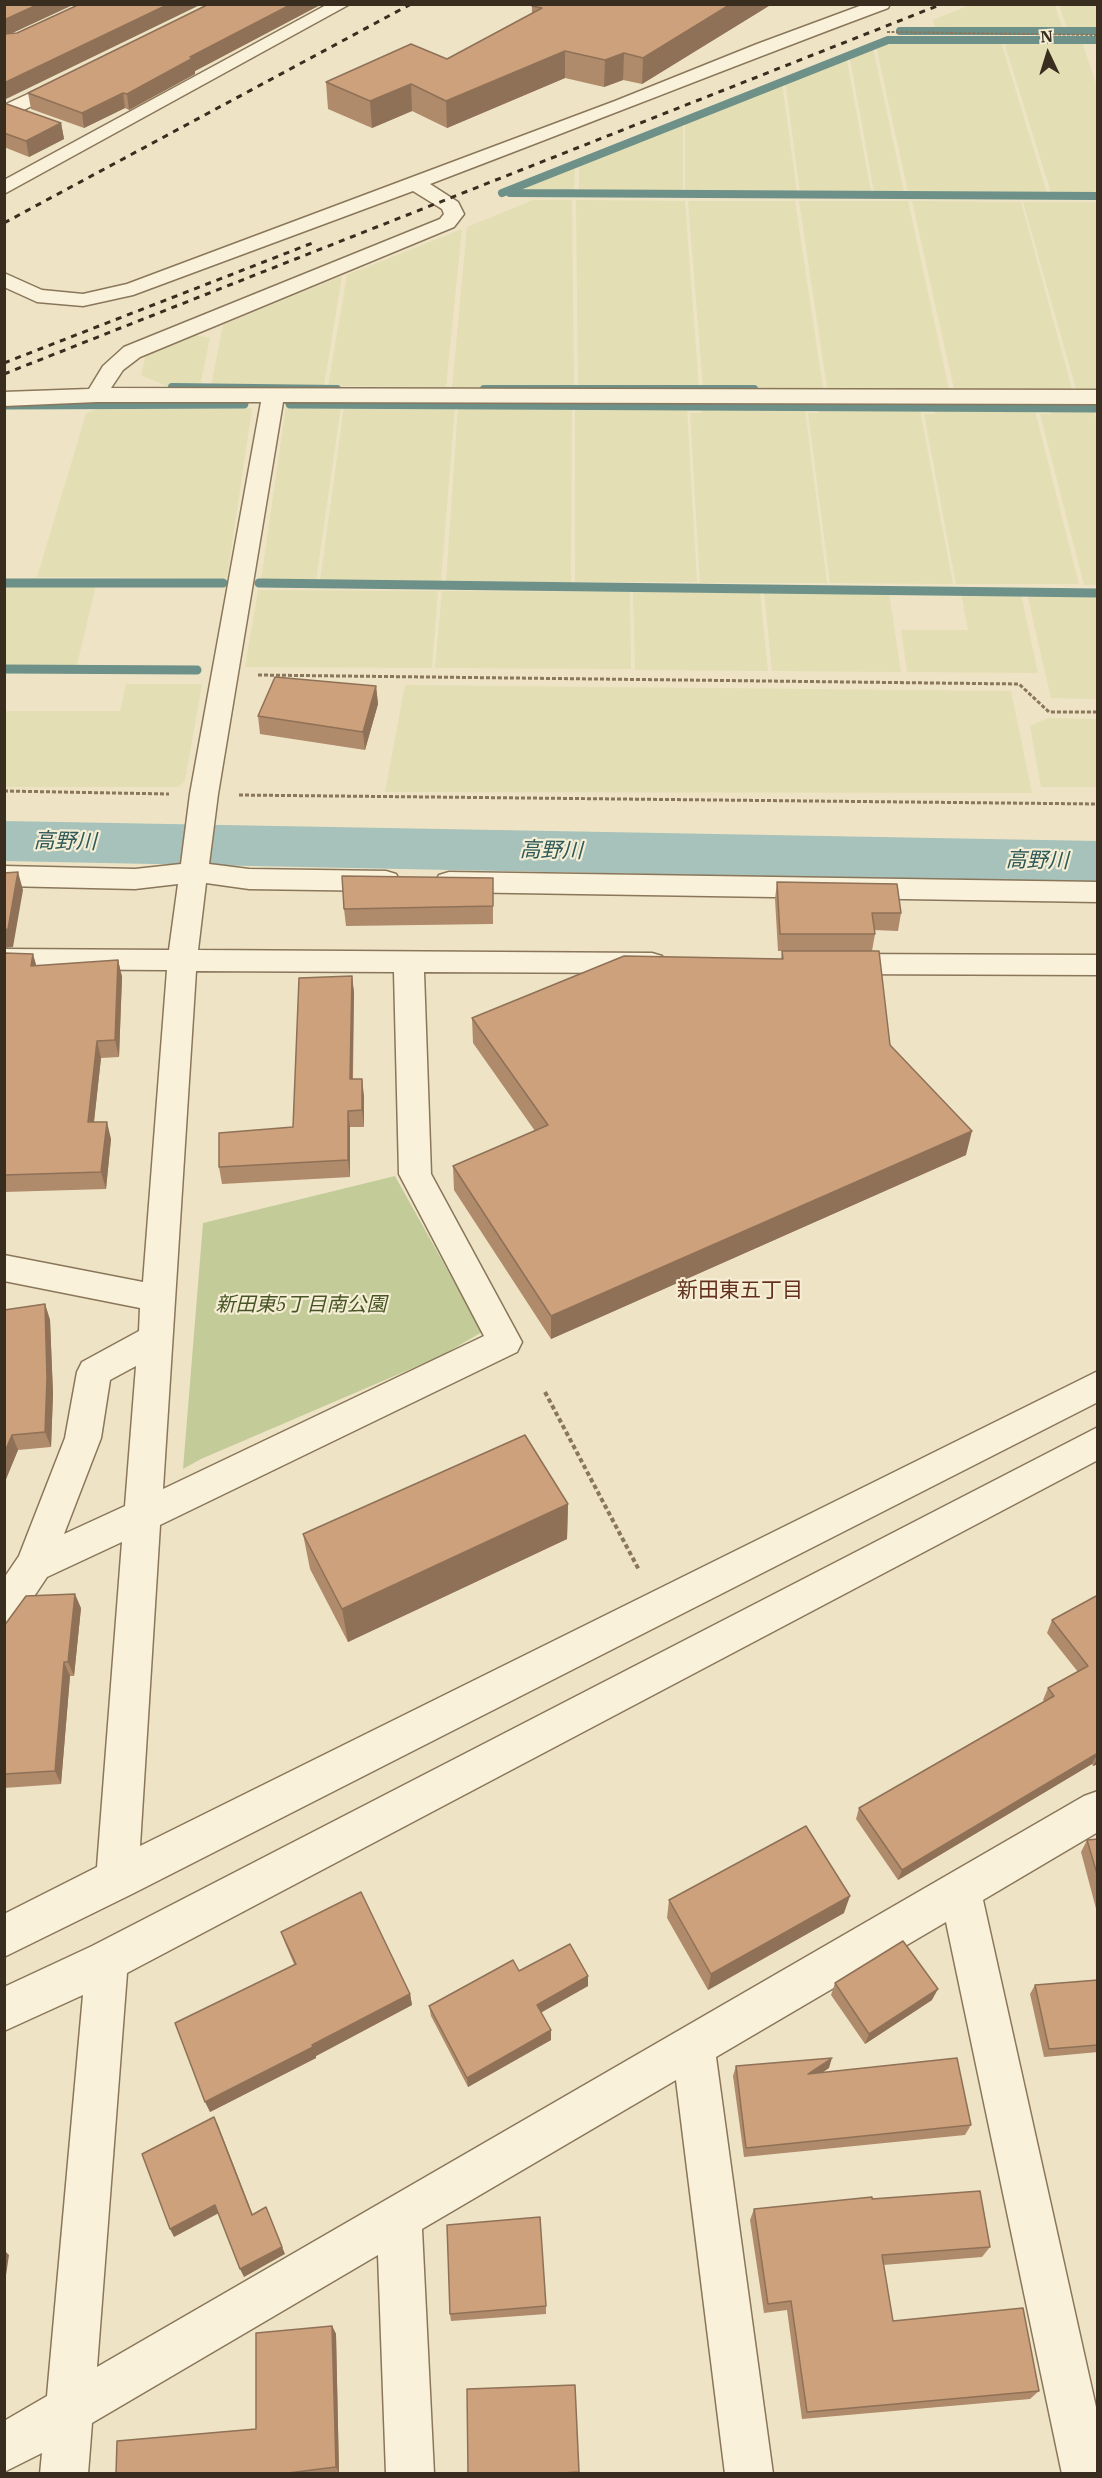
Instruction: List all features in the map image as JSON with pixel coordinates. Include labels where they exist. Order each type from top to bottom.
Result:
[{"type":"street","points":[[4,279],[37,296],[83,300],[133,289],[882,4]]},
{"type":"street","points":[[4,188],[330,6]]},
{"type":"street","points":[[7,109],[84,73]]},
{"type":"street","points":[[7,109],[30,117]]},
{"type":"street","points":[[71,132],[92,140]]},
{"type":"street","points":[[97,395],[106,374],[116,363],[132,352],[447,223],[454,214],[451,206],[414,183]]},
{"type":"street","points":[[4,399],[97,395],[1098,397]]},
{"type":"street","points":[[117,1880],[182,961],[203,797],[273,396]]},
{"type":"street","points":[[4,876],[135,879],[194,868],[249,879],[1098,892]]},
{"type":"street","points":[[4,958],[682,963]]},
{"type":"street","points":[[34,1565],[142,1516],[505,1342],[415,1174],[409,962]]},
{"type":"street","points":[[813,964],[1098,965]]},
{"type":"street","points":[[4,1268],[157,1298]]},
{"type":"street","points":[[4,1610],[34,1565],[83,1438],[94,1372],[154,1339]]},
{"type":"street","points":[[4,1936],[1098,1385]]},
{"type":"street","points":[[4,2010],[107,1961],[1098,1442]]},
{"type":"street","points":[[4,2448],[1098,1810]]},
{"type":"street","points":[[960,1891],[1086,2474]]},
{"type":"street","points":[[64,2474],[107,1961]]},
{"type":"street","points":[[693,2046],[749,2474]]},
{"type":"street","points":[[399,2217],[410,2474]]},
{"type":"path","points":[[882,31],[1098,36]]},
{"type":"path","points":[[224,675],[1019,684],[1049,712],[1098,712]]},
{"type":"path","points":[[4,791],[203,797],[1098,804]]},
{"type":"path","points":[[545,1392],[639,1570]]},
{"type":"shaded area","points":[[972,4],[1055,5],[1063,29],[935,29],[933,20]]},
{"type":"shaded area","points":[[1059,5],[1097,5],[1097,29],[1067,29]]},
{"type":"shaded area","points":[[889,41],[1001,42],[1047,193],[908,192],[876,46]]},
{"type":"shaded area","points":[[1004,42],[1082,42],[1097,86],[1097,193],[1051,193]]},
{"type":"shaded area","points":[[861,48],[873,48],[904,192],[874,192],[849,53]]},
{"type":"shaded area","points":[[846,55],[871,192],[800,192],[785,80]]},
{"type":"shaded area","points":[[776,83],[782,83],[797,192],[685,191],[685,121]]},
{"type":"shaded area","points":[[683,122],[683,191],[579,191],[579,164]]},
{"type":"shaded area","points":[[575,166],[574,191],[519,190]]},
{"type":"shaded area","points":[[533,200],[572,200],[574,387],[452,387],[467,227]]},
{"type":"shaded area","points":[[576,200],[685,201],[699,388],[578,387]]},
{"type":"shaded area","points":[[688,201],[795,201],[823,388],[703,388]]},
{"type":"shaded area","points":[[799,201],[908,201],[949,389],[827,388]]},
{"type":"shaded area","points":[[912,201],[1021,202],[1072,389],[954,389]]},
{"type":"shaded area","points":[[1023,202],[1097,202],[1097,390],[1076,389]]},
{"type":"shaded area","points":[[462,229],[446,387],[328,386],[347,275]]},
{"type":"shaded area","points":[[342,276],[324,386],[211,386],[223,325]]},
{"type":"shaded area","points":[[194,335],[210,338],[200,386],[166,386],[141,375],[146,354]]},
{"type":"shaded area","points":[[102,406],[247,407],[252,409],[227,578],[37,577],[86,414]]},
{"type":"shaded area","points":[[286,406],[341,406],[316,581],[261,580]]},
{"type":"shaded area","points":[[344,406],[455,407],[441,581],[320,581]]},
{"type":"shaded area","points":[[458,407],[572,408],[571,582],[446,581]]},
{"type":"shaded area","points":[[575,408],[687,408],[697,582],[575,582]]},
{"type":"shaded area","points":[[701,409],[805,409],[827,583],[700,583],[690,413],[701,413]]},
{"type":"shaded area","points":[[819,409],[920,410],[953,584],[830,583],[808,413],[819,413]]},
{"type":"shaded area","points":[[934,410],[1035,411],[1079,584],[956,584],[924,414],[935,414]]},
{"type":"shaded area","points":[[1051,411],[1094,411],[1097,423],[1097,585],[1084,585],[1040,414],[1051,414]]},
{"type":"shaded area","points":[[5,585],[96,585],[76,669],[5,669]]},
{"type":"shaded area","points":[[258,590],[438,591],[432,668],[245,667]]},
{"type":"shaded area","points":[[442,591],[630,592],[631,669],[435,668]]},
{"type":"shaded area","points":[[633,592],[760,592],[768,671],[635,670]]},
{"type":"shaded area","points":[[764,593],[889,593],[901,672],[772,671]]},
{"type":"shaded area","points":[[961,593],[1021,594],[1038,673],[907,672],[901,630],[968,630]]},
{"type":"shaded area","points":[[1027,594],[1097,594],[1097,699],[1051,698]]},
{"type":"shaded area","points":[[126,684],[202,684],[185,781],[178,787],[5,787],[5,711],[120,711]]},
{"type":"shaded area","points":[[405,685],[1011,691],[1032,793],[385,792]]},
{"type":"shaded area","points":[[1048,718],[1097,719],[1097,787],[1041,787],[1030,726]]},
{"type":"green space","name":"新田東5丁目南公園","points":[[395,1176],[482,1332],[441,1356],[201,1459],[183,1469],[203,1223]]},
{"type":"building","points":[[4,4],[39,4],[4,20]]},
{"type":"building","points":[[80,4],[169,4],[4,83],[4,34],[17,33]]},
{"type":"building","points":[[209,4],[292,4],[190,57],[193,58],[127,94],[123,93],[82,113],[28,93]]},
{"type":"building","points":[[535,4],[731,4],[643,58],[624,53],[605,60],[565,51],[446,101],[411,84],[370,101],[326,82],[411,44],[447,59],[542,8],[532,6]]},
{"type":"building","points":[[4,103],[61,123],[26,141],[4,133]]},
{"type":"building","points":[[275,677],[376,686],[363,732],[258,716]]},
{"type":"building","points":[[18,872],[8,929],[4,930],[4,873]]},
{"type":"building","points":[[342,876],[493,878],[493,906],[344,909]]},
{"type":"building","points":[[777,882],[897,884],[901,913],[872,913],[875,934],[780,934]]},
{"type":"building","points":[[782,951],[879,951],[890,1045],[972,1131],[551,1316],[453,1166],[548,1125],[472,1018],[624,956],[783,959]]},
{"type":"building","points":[[4,953],[33,954],[31,966],[118,960],[115,1040],[97,1041],[88,1122],[107,1122],[101,1172],[4,1175]]},
{"type":"building","points":[[352,976],[350,1079],[362,1079],[362,1110],[348,1111],[348,1160],[219,1167],[219,1133],[293,1127],[299,978]]},
{"type":"building","points":[[45,1304],[47,1378],[45,1432],[12,1435],[4,1454],[4,1310]]},
{"type":"building","points":[[525,1435],[568,1504],[342,1609],[303,1534]]},
{"type":"building","points":[[75,1594],[68,1662],[64,1662],[55,1771],[4,1774],[4,1626],[26,1596]]},
{"type":"building","points":[[1098,1595],[1098,1753],[902,1870],[859,1808],[1054,1696],[1048,1688],[1088,1666],[1052,1620]]},
{"type":"building","points":[[806,1826],[850,1896],[711,1974],[669,1900]]},
{"type":"building","points":[[1098,1839],[1098,1877],[1087,1840]]},
{"type":"building","points":[[361,1892],[410,1994],[205,2102],[175,2023],[296,1964],[281,1932]]},
{"type":"building","points":[[903,1941],[938,1989],[869,2034],[835,1983]]},
{"type":"building","points":[[570,1944],[588,1976],[537,2005],[551,2030],[467,2078],[429,2006],[513,1960],[519,1971]]},
{"type":"building","points":[[1098,1980],[1098,2045],[1049,2049],[1035,1985]]},
{"type":"building","points":[[832,2058],[808,2074],[957,2058],[971,2125],[746,2148],[736,2066]]},
{"type":"building","points":[[214,2117],[252,2215],[266,2207],[282,2247],[240,2269],[215,2205],[170,2229],[142,2154]]},
{"type":"building","points":[[980,2191],[990,2247],[882,2255],[893,2321],[1023,2308],[1039,2391],[807,2412],[791,2301],[768,2304],[754,2209],[872,2197],[872,2199]]},
{"type":"building","points":[[540,2217],[546,2306],[450,2314],[447,2225]]},
{"type":"building","points":[[332,2326],[336,2467],[280,2474],[116,2474],[117,2441],[256,2429],[256,2333]]},
{"type":"building","points":[[575,2385],[579,2472],[468,2474],[467,2389]]},
{"type":"waterway","points":[[900,31],[1098,31]]},
{"type":"waterway","points":[[502,193],[888,40],[1098,40]]},
{"type":"waterway","points":[[510,193],[1098,196]]},
{"type":"waterway","points":[[172,387],[337,389]]},
{"type":"waterway","points":[[484,389],[754,389]]},
{"type":"waterway","points":[[5,405],[244,404]]},
{"type":"waterway","points":[[290,404],[1098,408]]},
{"type":"waterway","points":[[4,583],[223,583]]},
{"type":"waterway","points":[[259,583],[1098,593]]},
{"type":"waterway","points":[[4,669],[197,670]]},
{"type":"waterway","name":"高野川","points":[[4,841],[1098,862]]},
{"type":"railway","points":[[4,223],[411,4]]},
{"type":"railway","points":[[4,374],[942,4]]},
{"type":"railway","points":[[4,363],[315,242]]},
{"type":"district","name":"新田東五丁目","points":[[740,1291]]}]
